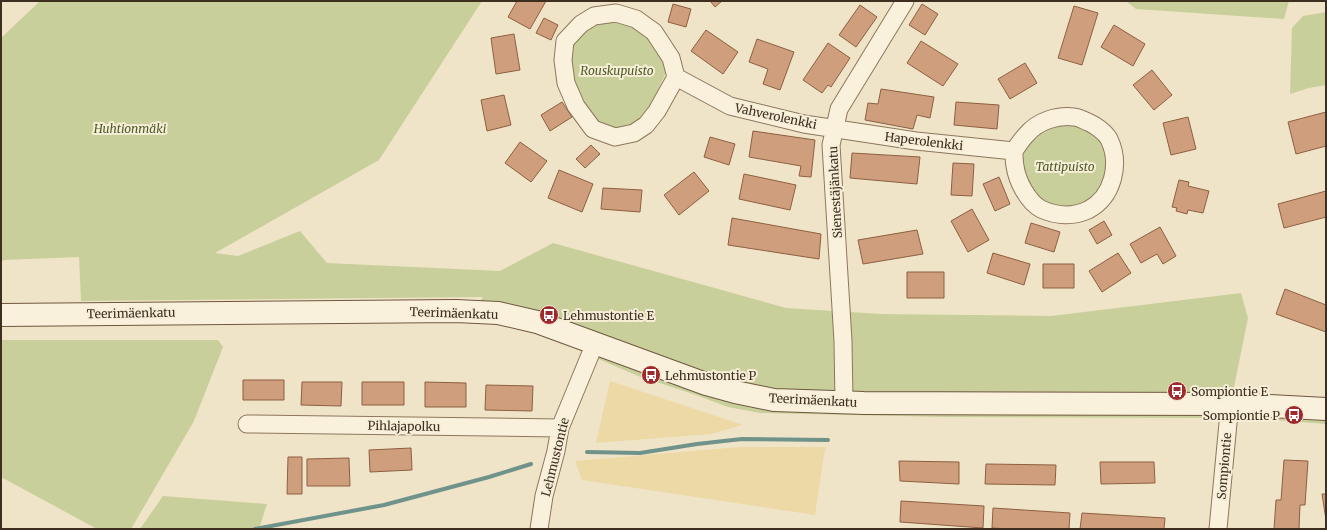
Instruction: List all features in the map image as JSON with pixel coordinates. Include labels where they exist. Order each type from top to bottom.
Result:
[{"type":"street","name":"Sienestäjänkatu","points":[[844,402],[843,341],[831,145],[839,109],[905,1]]},
{"type":"street","points":[[616,13],[636,19],[654,32],[671,58],[676,77],[657,111],[646,125],[634,133],[615,137],[593,129],[576,106],[566,83],[563,60],[565,41],[581,24],[594,16],[616,13]]},
{"type":"street","name":"Vahverolenkki","points":[[676,77],[730,106],[804,124],[834,128]]},
{"type":"street","points":[[1058,117],[1075,117],[1094,125],[1108,138],[1114,156],[1114,178],[1106,194],[1096,206],[1082,213],[1066,216],[1048,212],[1036,206],[1026,195],[1015,167],[1014,151],[1028,133],[1040,124],[1058,117]]},
{"type":"street","name":"Haperolenkki","points":[[834,128],[916,141],[1014,151]]},
{"type":"street","name":"Teerimäenkatu","points":[[1,315],[456,311],[498,313],[537,322],[706,384],[774,400],[844,402],[1231,404],[1326,409]]},
{"type":"street","name":"Lehmustontie","points":[[539,529],[544,496],[556,451],[560,428],[595,343]]},
{"type":"street","name":"Sompiontie","points":[[1218,529],[1231,404]]},
{"type":"street","name":"Pihlajapolku","points":[[247,424],[560,428]]},
{"type":"green space","name":"Huhtionmäki","points":[[40,1],[482,1],[379,160],[215,253],[238,256],[300,231],[327,263],[500,271],[553,243],[786,308],[881,314],[1051,316],[1241,293],[1248,318],[1233,392],[806,393],[746,386],[479,303],[483,297],[81,301],[79,257],[1,261],[1,38]]},
{"type":"green space","points":[[1126,1],[1289,1],[1284,19],[1136,9]]},
{"type":"green space","points":[[1326,12],[1326,85],[1309,88],[1290,94],[1292,28],[1303,16]]},
{"type":"green space","name":"Rouskupuisto","points":[[615,19],[636,26],[654,43],[667,70],[650,107],[629,127],[614,130],[596,123],[573,86],[569,59],[573,43],[590,26]]},
{"type":"green space","name":"Tattipuisto","points":[[1065,123],[1081,127],[1095,136],[1104,150],[1108,166],[1104,182],[1095,196],[1081,205],[1065,209],[1049,205],[1035,196],[1026,182],[1022,166],[1026,150],[1035,136],[1049,127]]},
{"type":"green space","points":[[1,340],[218,340],[223,347],[194,421],[131,529],[97,529],[1,477]]},
{"type":"green space","points":[[606,356],[697,389],[1205,409],[1213,415],[1205,418],[944,417],[760,413],[728,407],[638,376],[596,358]]},
{"type":"green space","points":[[1239,413],[1326,416],[1326,424],[1234,417]]},
{"type":"green space","points":[[163,496],[267,504],[259,529],[140,529]]},
{"type":"sand","points":[[610,381],[743,425],[711,434],[596,443]]},
{"type":"sand","points":[[740,447],[826,447],[815,515],[582,480],[575,461]]},
{"type":"building","points":[[517,1],[546,1],[530,29],[508,17]]},
{"type":"building","points":[[710,1],[722,1],[715,7]]},
{"type":"building","points":[[673,4],[691,9],[686,27],[668,22]]},
{"type":"building","points":[[922,4],[938,14],[925,35],[909,25]]},
{"type":"building","points":[[860,5],[877,17],[856,47],[839,35]]},
{"type":"building","points":[[1074,6],[1098,13],[1082,65],[1058,58]]},
{"type":"building","points":[[544,18],[558,25],[551,40],[536,33]]},
{"type":"building","points":[[1114,25],[1145,44],[1133,66],[1101,47]]},
{"type":"building","points":[[706,30],[738,52],[723,74],[691,51]]},
{"type":"building","points":[[514,34],[520,70],[496,74],[491,38]]},
{"type":"building","points":[[757,39],[794,52],[780,90],[763,84],[768,69],[749,62]]},
{"type":"building","points":[[921,41],[958,64],[943,86],[907,63]]},
{"type":"building","points":[[828,43],[850,58],[831,87],[828,85],[822,93],[803,80]]},
{"type":"building","points":[[1025,63],[1037,83],[1010,99],[998,79]]},
{"type":"building","points":[[1152,70],[1172,95],[1154,110],[1133,85]]},
{"type":"building","points":[[881,89],[934,97],[930,118],[917,115],[913,129],[865,120],[868,103],[878,104]]},
{"type":"building","points":[[504,95],[511,125],[487,131],[481,100]]},
{"type":"building","points":[[562,102],[572,117],[550,131],[541,115]]},
{"type":"building","points":[[956,102],[999,105],[997,129],[954,125]]},
{"type":"building","points":[[1326,112],[1326,146],[1296,154],[1288,122]]},
{"type":"building","points":[[1188,117],[1196,149],[1171,155],[1163,123]]},
{"type":"building","points":[[753,131],[815,140],[811,177],[799,176],[801,166],[749,157]]},
{"type":"building","points":[[710,137],[735,144],[729,165],[704,157]]},
{"type":"building","points":[[520,142],[547,161],[531,182],[505,163]]},
{"type":"building","points":[[591,145],[600,154],[585,168],[576,159]]},
{"type":"building","points":[[852,153],[920,157],[917,184],[850,178]]},
{"type":"building","points":[[953,163],[974,164],[972,196],[951,195]]},
{"type":"building","points":[[559,170],[593,184],[582,212],[548,198]]},
{"type":"building","points":[[694,172],[709,191],[679,215],[664,195]]},
{"type":"building","points":[[744,174],[796,185],[790,210],[739,199]]},
{"type":"building","points":[[999,177],[1010,204],[995,211],[983,184]]},
{"type":"building","points":[[1179,180],[1189,182],[1188,186],[1209,191],[1203,213],[1188,210],[1187,214],[1176,211],[1177,208],[1172,207]]},
{"type":"building","points":[[603,188],[642,190],[640,212],[601,209]]},
{"type":"building","points":[[1326,191],[1326,217],[1284,228],[1278,204]]},
{"type":"building","points":[[972,209],[989,240],[968,252],[951,221]]},
{"type":"building","points":[[732,218],[821,234],[819,259],[728,245]]},
{"type":"building","points":[[1104,221],[1112,235],[1097,244],[1089,230]]},
{"type":"building","points":[[1031,223],[1060,232],[1054,252],[1025,243]]},
{"type":"building","points":[[1160,227],[1176,256],[1163,264],[1157,254],[1141,263],[1130,244]]},
{"type":"building","points":[[917,230],[923,254],[863,264],[858,240]]},
{"type":"building","points":[[993,253],[1030,264],[1024,285],[987,273]]},
{"type":"building","points":[[1118,253],[1131,273],[1102,292],[1089,271]]},
{"type":"building","points":[[1043,264],[1074,264],[1074,288],[1043,288]]},
{"type":"building","points":[[907,272],[944,272],[944,298],[907,298]]},
{"type":"building","points":[[1285,289],[1326,305],[1326,332],[1276,314]]},
{"type":"building","points":[[243,380],[284,380],[284,400],[243,400]]},
{"type":"building","points":[[302,382],[342,382],[341,406],[301,405]]},
{"type":"building","points":[[362,382],[404,382],[404,405],[362,405]]},
{"type":"building","points":[[425,382],[466,383],[466,407],[425,407]]},
{"type":"building","points":[[486,385],[533,386],[532,411],[485,410]]},
{"type":"building","points":[[411,448],[412,470],[370,472],[369,450]]},
{"type":"building","points":[[288,457],[302,457],[302,494],[287,494]]},
{"type":"building","points":[[349,458],[350,486],[307,486],[307,459]]},
{"type":"building","points":[[1284,460],[1308,461],[1305,505],[1300,505],[1299,529],[1274,529],[1276,500],[1281,500]]},
{"type":"building","points":[[899,461],[959,462],[959,484],[900,481]]},
{"type":"building","points":[[1100,462],[1154,462],[1155,483],[1101,484]]},
{"type":"building","points":[[986,464],[1056,465],[1055,485],[985,484]]},
{"type":"building","points":[[1322,494],[1326,494],[1326,520]]},
{"type":"building","points":[[901,501],[984,506],[983,528],[900,522]]},
{"type":"building","points":[[993,508],[1070,513],[1069,529],[992,528]]},
{"type":"building","points":[[1082,513],[1165,518],[1164,529],[1080,529]]},
{"type":"waterway","points":[[587,452],[640,453],[742,439],[828,440]]},
{"type":"waterway","points":[[255,529],[384,505],[489,477],[531,464]]},
{"type":"place","name":"Lehmustontie E","points":[[549,315]]},
{"type":"place","name":"Lehmustontie P","points":[[651,375]]},
{"type":"place","name":"Sompiontie E","points":[[1177,391]]},
{"type":"place","name":"Sompiontie P","points":[[1294,415]]}]
